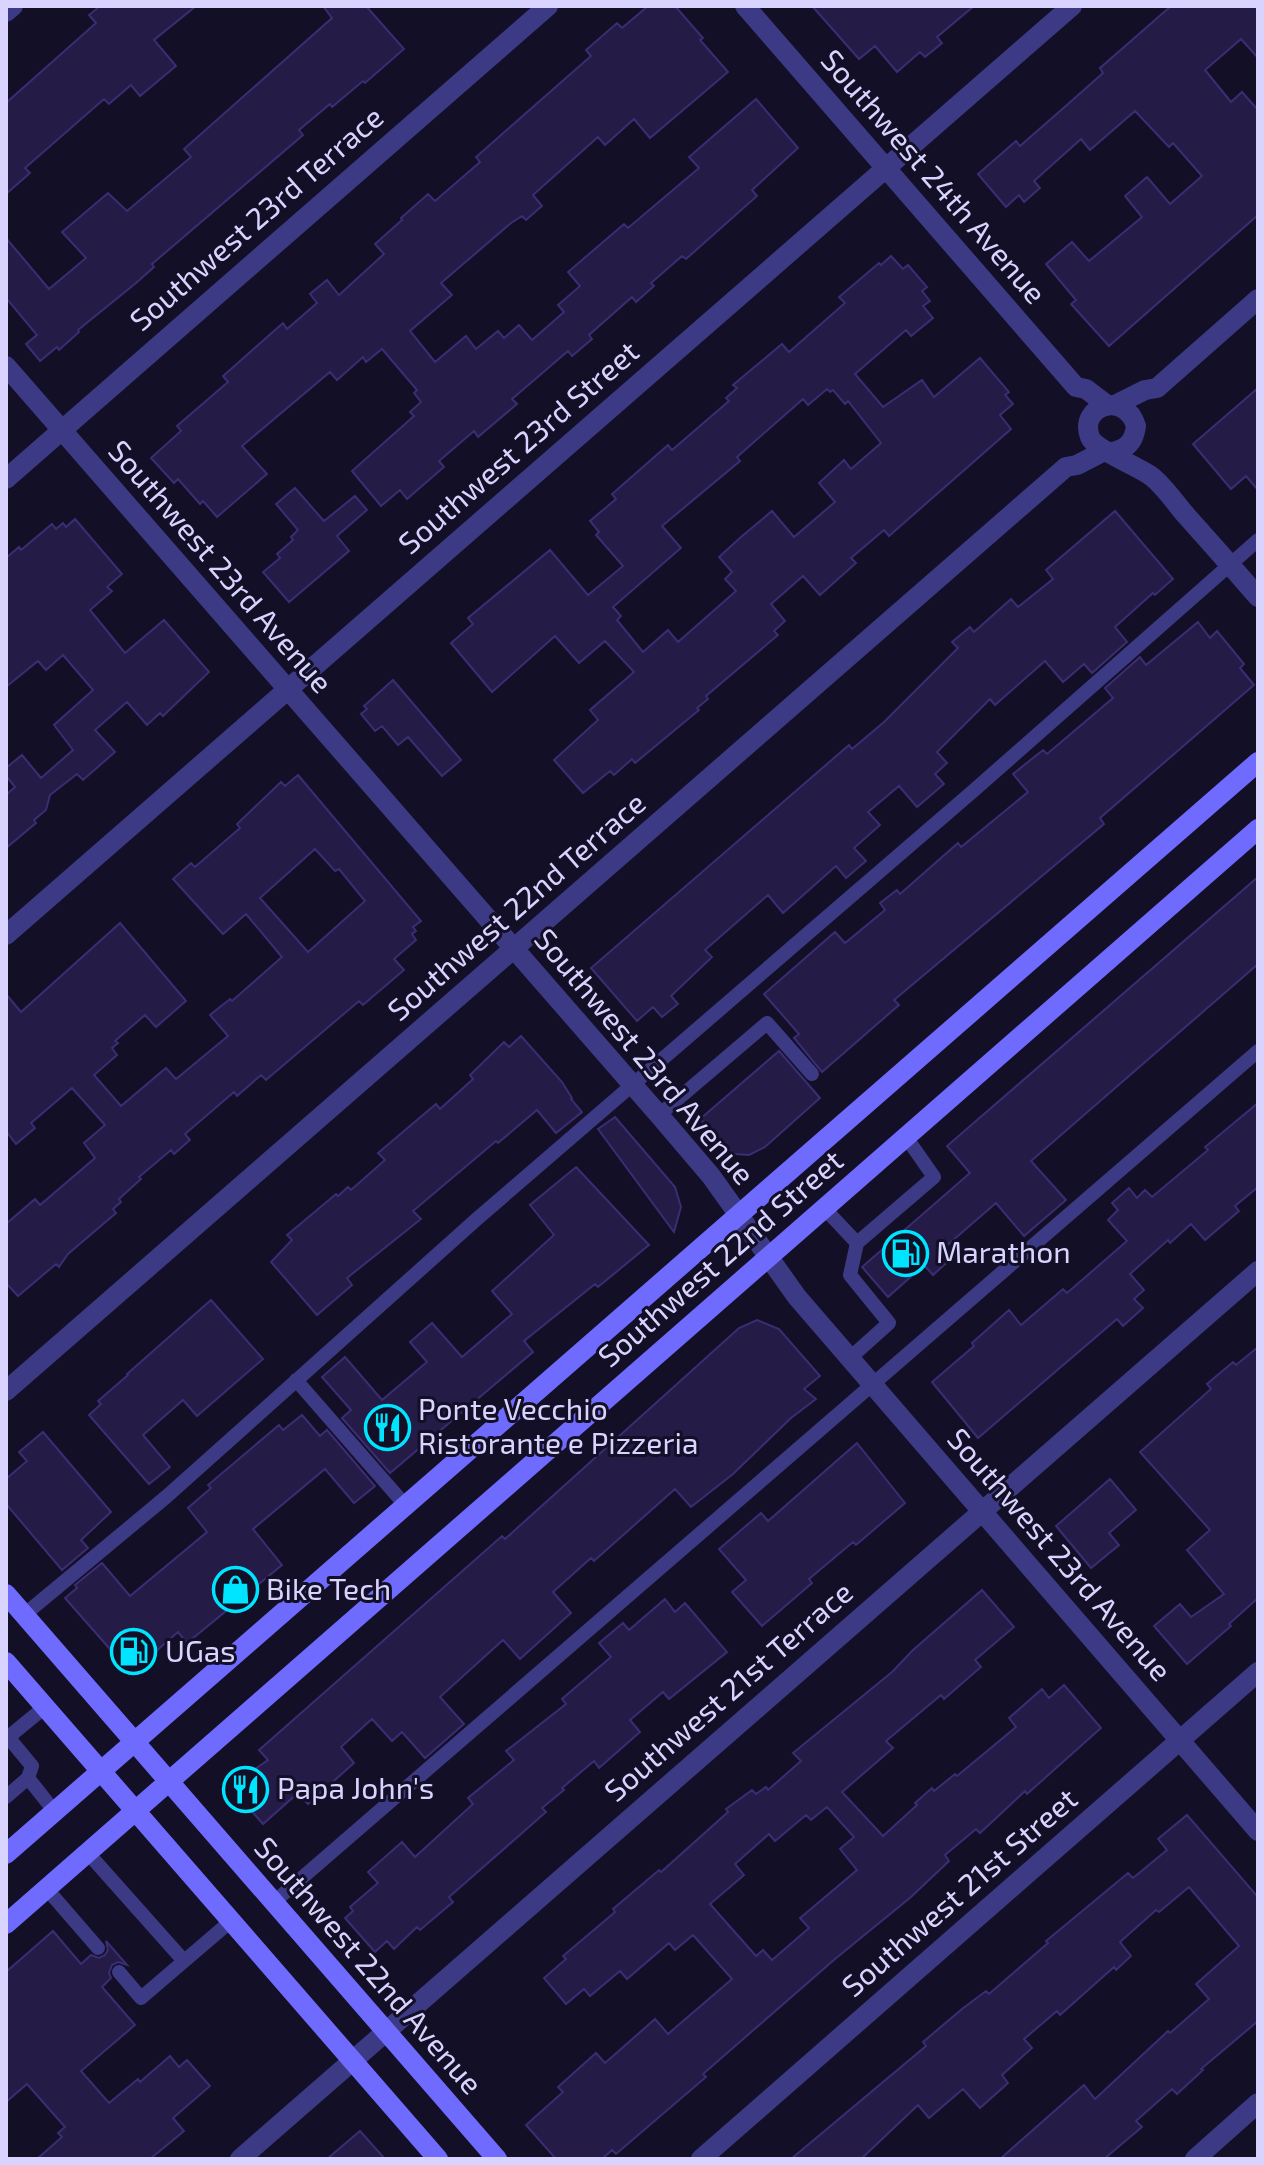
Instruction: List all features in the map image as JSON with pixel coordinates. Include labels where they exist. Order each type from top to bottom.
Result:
[{"type":"main road","name":"Southwest 22nd Street","points":[[6,1854],[1258,762]]},
{"type":"main road","name":"Southwest 22nd Street","points":[[6,1924],[1258,829]]},
{"type":"main road","name":"Southwest 22nd Avenue","points":[[6,1594],[497,2159]]},
{"type":"main road","points":[[6,1662],[438,2159]]},
{"type":"street","points":[[6,12],[13,6]]},
{"type":"street","name":"Southwest 23rd Terrace","points":[[6,479],[548,6]]},
{"type":"street","name":"Southwest 24th Avenue","points":[[745,6],[1076,387],[1089,426]]},
{"type":"street","name":"Southwest 23rd Street","points":[[6,935],[1072,6]]},
{"type":"street","name":"Southwest 22nd Terrace","points":[[6,1391],[1066,467],[1094,412],[1145,390],[1157,388],[1258,299]]},
{"type":"street","name":"Southwest 23rd Avenue","points":[[6,366],[659,1115],[711,1176],[797,1297],[1258,1831]]},
{"type":"street","name":"Southwest 24th Avenue","points":[[1076,387],[1086,389],[1111,405]]},
{"type":"street","name":"Southwest 22nd Terrace","points":[[1066,467],[1126,447],[1154,400],[1157,388]]},
{"type":"street","points":[[1111,405],[1129,412],[1153,477]]},
{"type":"street","points":[[1089,426],[1092,442],[1153,477],[1258,597]]},
{"type":"street","name":"Southwest 21st Terrace","points":[[240,2159],[1258,1271]]},
{"type":"street","name":"Southwest 21st Street","points":[[701,2159],[1258,1672]]},
{"type":"street","points":[[1195,2159],[1258,2103]]},
{"type":"lane","points":[[24,1615],[166,1497],[1258,540]]},
{"type":"lane","points":[[659,1115],[767,1023],[812,1074]]},
{"type":"lane","points":[[274,1902],[1258,1051]]},
{"type":"lane","points":[[850,1358],[889,1323],[850,1275],[857,1243],[934,1177],[906,1137]]},
{"type":"lane","points":[[824,1208],[857,1243]]},
{"type":"lane","points":[[296,1380],[406,1506]]},
{"type":"lane","points":[[6,1797],[28,1778],[32,1766],[7,1738],[45,1707]]},
{"type":"lane","points":[[28,1778],[55,1812]]},
{"type":"lane","points":[[87,1852],[184,1961]]},
{"type":"lane","points":[[46,1888],[98,1948]]},
{"type":"lane","points":[[119,1972],[141,1998],[231,1921]]},
{"type":"building","points":[[100,6],[196,6],[154,40],[176,66],[140,96],[131,85],[109,104],[104,99],[25,168],[30,173],[6,194],[6,103],[96,23],[89,15]]},
{"type":"building","points":[[323,6],[366,6],[404,49],[365,83],[363,81],[332,107],[330,104],[299,130],[303,135],[152,264],[154,267],[78,330],[59,350],[57,347],[40,361],[26,344],[37,335],[6,298],[6,238],[49,289],[86,258],[62,232],[108,193],[127,211],[191,157],[184,149],[332,18]]},
{"type":"building","points":[[648,6],[675,6],[728,72],[650,138],[634,119],[605,145],[598,137],[533,195],[542,206],[526,220],[522,216],[511,223],[441,283],[452,295],[410,331],[435,362],[466,336],[476,349],[498,331],[504,338],[519,325],[532,340],[564,312],[558,305],[580,286],[568,272],[624,224],[628,228],[699,168],[689,157],[756,99],[798,148],[752,190],[757,196],[686,259],[682,256],[651,283],[654,286],[636,302],[632,297],[589,335],[592,339],[572,356],[568,351],[512,399],[517,404],[478,437],[474,431],[439,461],[444,467],[407,499],[400,490],[381,506],[352,471],[414,416],[410,412],[421,402],[414,393],[417,390],[382,349],[366,362],[363,357],[337,380],[330,372],[242,446],[267,474],[217,517],[203,501],[200,504],[178,479],[174,483],[151,458],[181,431],[177,426],[228,382],[223,376],[283,323],[287,329],[317,303],[310,294],[327,280],[339,295],[384,254],[375,244],[401,218],[428,194],[435,201],[480,162],[476,157],[591,56],[586,50],[617,23],[622,28]]},
{"type":"building","points":[[812,6],[974,6],[937,37],[942,43],[925,57],[920,52],[897,72],[875,46],[859,59]]},
{"type":"building","points":[[1171,6],[1258,6],[1258,58],[1241,39],[1205,70],[1231,102],[1242,92],[1258,110],[1258,215],[1109,346],[1071,304],[1076,300],[1046,264],[1072,242],[1089,261],[1142,217],[1125,196],[1147,177],[1170,204],[1202,176],[1173,143],[1169,147],[1135,111],[1090,150],[1081,139],[1034,181],[1040,188],[1024,202],[1019,195],[1006,207],[978,174],[1016,141],[1020,146],[1103,73],[1100,68]]},
{"type":"building","points":[[891,256],[903,269],[908,265],[927,287],[922,291],[930,301],[923,306],[933,318],[911,336],[906,330],[855,374],[883,407],[922,380],[934,397],[980,358],[1009,392],[1005,395],[1013,404],[1000,415],[1011,429],[889,536],[884,530],[851,558],[856,563],[820,595],[803,576],[771,604],[785,621],[774,631],[778,635],[706,696],[708,699],[697,708],[699,710],[635,763],[632,759],[614,775],[610,771],[583,793],[554,760],[598,720],[590,710],[634,672],[605,641],[579,663],[555,636],[492,692],[451,643],[473,624],[468,618],[550,550],[588,595],[623,566],[596,535],[599,532],[590,521],[616,499],[612,494],[668,445],[672,450],[729,401],[726,398],[737,388],[733,385],[782,344],[789,352],[845,303],[839,297],[879,263],[881,265]],"holes":[[[827,389],[830,392],[833,390],[845,404],[848,401],[881,443],[851,469],[844,460],[819,483],[835,502],[794,537],[772,511],[741,537],[719,557],[732,572],[725,579],[736,591],[678,642],[668,630],[643,652],[617,620],[621,616],[613,607],[681,548],[662,526],[740,461],[737,457],[803,399],[808,405]]]},
{"type":"building","points":[[1258,388],[1258,490],[1246,476],[1231,489],[1193,444]]},
{"type":"building","points":[[295,488],[324,521],[355,496],[367,510],[337,536],[349,551],[289,602],[263,572],[280,558],[277,554],[293,540],[291,537],[298,530],[276,504]]},
{"type":"building","points":[[1115,511],[1173,579],[1115,627],[1127,642],[1092,673],[1084,664],[1063,682],[1045,661],[995,705],[990,699],[937,752],[947,763],[935,774],[944,784],[917,807],[899,786],[868,812],[880,825],[854,848],[866,861],[846,878],[836,866],[783,913],[768,895],[705,950],[712,957],[671,996],[678,1004],[662,1017],[653,1007],[637,1021],[591,968],[849,745],[852,749],[884,722],[958,648],[952,642],[970,627],[974,632],[1011,599],[1018,607],[1053,579],[1046,570]]},
{"type":"building","points":[[75,519],[122,574],[107,587],[112,591],[90,610],[125,653],[164,620],[209,672],[163,716],[160,713],[147,725],[127,702],[95,730],[115,752],[83,780],[77,774],[50,795],[46,810],[34,820],[36,823],[6,848],[6,795],[15,787],[6,776],[6,768],[22,755],[41,778],[73,750],[54,725],[93,690],[63,655],[46,670],[38,661],[6,687],[6,558],[19,547],[21,550],[52,524],[56,529],[63,523],[66,527]]},
{"type":"building","points":[[1198,622],[1210,638],[1217,631],[1244,664],[1240,668],[1254,685],[1100,818],[1104,824],[894,1000],[899,1005],[822,1072],[794,1038],[799,1034],[764,994],[835,932],[845,943],[885,910],[880,903],[897,890],[900,894],[958,843],[961,847],[1028,792],[1013,774],[1043,750],[1047,754],[1113,698],[1105,688],[1140,657],[1146,665]]},
{"type":"building","points":[[393,680],[461,760],[442,776],[408,737],[398,745],[382,726],[375,731],[361,714],[367,709],[364,706]]},
{"type":"building","points":[[298,775],[421,921],[413,927],[416,931],[412,934],[416,940],[394,959],[404,970],[363,1005],[359,1001],[266,1080],[261,1075],[237,1096],[234,1092],[185,1134],[190,1140],[174,1154],[171,1150],[139,1177],[141,1179],[119,1199],[121,1202],[113,1209],[116,1213],[68,1254],[59,1267],[56,1264],[18,1296],[6,1283],[6,1224],[35,1199],[40,1205],[95,1158],[84,1143],[105,1125],[72,1088],[31,1123],[35,1128],[16,1144],[6,1131],[6,994],[21,1012],[120,923],[186,1001],[156,1027],[145,1015],[115,1041],[118,1043],[112,1048],[117,1055],[94,1075],[121,1106],[166,1068],[176,1079],[228,1036],[210,1015],[230,999],[232,1001],[282,957],[246,914],[223,934],[173,879],[191,863],[195,867],[240,828],[237,824],[281,782],[285,786]],"holes":[[[315,849],[335,871],[339,869],[365,901],[308,952],[260,898]]]},
{"type":"building","points":[[1258,877],[1258,964],[1031,1161],[1066,1200],[1024,1236],[996,1203],[944,1248],[953,1257],[933,1275],[924,1265],[888,1297],[862,1267],[970,1173],[947,1146]]},
{"type":"building","points":[[521,1036],[562,1082],[582,1112],[556,1133],[537,1110],[498,1143],[496,1141],[413,1211],[421,1219],[347,1278],[352,1285],[317,1315],[271,1262],[292,1240],[287,1235],[336,1194],[338,1196],[348,1187],[351,1190],[385,1160],[378,1153],[436,1104],[440,1109],[473,1079],[470,1075],[504,1042],[509,1047]]},
{"type":"building","points":[[779,1051],[820,1098],[765,1147],[749,1155],[735,1154],[722,1145],[700,1119]]},
{"type":"building","points":[[1258,1103],[1258,1187],[1235,1206],[1239,1211],[1205,1240],[1191,1224],[1170,1243],[1168,1240],[1130,1274],[1144,1290],[1134,1299],[1143,1308],[1123,1326],[1117,1319],[978,1438],[932,1382],[1009,1310],[1021,1325],[1063,1289],[1067,1293],[1127,1241],[1108,1220],[1118,1210],[1112,1203],[1129,1188],[1137,1198],[1145,1190],[1152,1197]]},
{"type":"building","points":[[615,1117],[675,1187],[681,1207],[674,1232],[598,1129]]},
{"type":"building","points":[[576,1167],[649,1245],[524,1341],[533,1352],[390,1473],[342,1418],[351,1410],[322,1377],[345,1357],[382,1400],[427,1362],[410,1342],[432,1323],[462,1357],[512,1314],[492,1291],[554,1235],[530,1205]]},
{"type":"building","points":[[211,1300],[263,1359],[197,1416],[183,1400],[143,1435],[170,1467],[149,1484],[89,1415],[101,1404],[98,1401]]},
{"type":"building","points":[[757,1320],[779,1329],[820,1376],[804,1389],[816,1399],[791,1418],[733,1474],[691,1507],[675,1489],[594,1561],[591,1558],[553,1592],[571,1613],[520,1659],[503,1640],[440,1697],[464,1724],[425,1758],[402,1732],[392,1741],[372,1719],[341,1747],[354,1763],[308,1804],[298,1793],[263,1824],[240,1798],[239,1780],[268,1760],[259,1750],[502,1536],[505,1539],[739,1328]]},
{"type":"building","points":[[1258,1347],[1258,1598],[1187,1664],[1154,1626],[1180,1604],[1191,1617],[1224,1594],[1187,1550],[1210,1530],[1140,1452],[1211,1389],[1207,1384],[1233,1362],[1236,1365]]},
{"type":"building","points":[[302,1415],[320,1436],[327,1430],[375,1486],[354,1503],[325,1469],[253,1529],[282,1565],[187,1643],[178,1632],[131,1673],[65,1598],[77,1588],[75,1585],[102,1563],[130,1596],[207,1532],[188,1508],[211,1488],[208,1485],[279,1425],[283,1430]]},
{"type":"building","points":[[43,1432],[111,1512],[81,1540],[88,1548],[62,1570],[6,1504],[6,1479],[27,1461],[19,1452]]},
{"type":"building","points":[[857,1443],[905,1503],[856,1545],[853,1542],[809,1579],[812,1583],[762,1626],[732,1592],[746,1580],[719,1549],[761,1513],[768,1521]]},
{"type":"building","points":[[1110,1479],[1136,1510],[1109,1533],[1119,1545],[1091,1568],[1056,1526]]},
{"type":"building","points":[[982,1590],[1014,1627],[975,1660],[981,1667],[944,1699],[941,1695],[886,1741],[893,1748],[842,1792],[883,1836],[932,1788],[934,1791],[955,1774],[957,1776],[1016,1727],[1009,1718],[1042,1689],[1049,1698],[1064,1685],[1101,1728],[980,1833],[976,1829],[945,1855],[949,1861],[911,1897],[835,1959],[616,2154],[612,2150],[602,2159],[556,2159],[526,2125],[563,2092],[558,2087],[596,2053],[605,2063],[655,2019],[668,2034],[732,1979],[693,1935],[675,1950],[669,1943],[627,1979],[620,1971],[590,1996],[584,1989],[566,2004],[544,1978],[566,1959],[563,1956],[615,1912],[613,1909],[659,1870],[661,1872],[728,1812],[726,1809],[752,1790],[756,1794],[766,1787],[768,1790],[801,1761],[793,1753],[892,1672]],"holes":[[[827,1807],[854,1837],[840,1849],[857,1870],[800,1918],[809,1928],[772,1960],[763,1950],[756,1956],[710,1904],[744,1875],[735,1864],[769,1834],[775,1841],[806,1815],[811,1820]]]},
{"type":"building","points":[[665,1599],[675,1612],[685,1603],[727,1652],[669,1699],[663,1692],[630,1720],[640,1732],[599,1768],[594,1761],[562,1788],[564,1790],[542,1808],[546,1812],[449,1897],[453,1902],[420,1930],[417,1927],[394,1949],[387,1941],[375,1952],[345,1918],[353,1911],[350,1907],[378,1883],[368,1872],[402,1842],[415,1857],[473,1804],[468,1798],[514,1760],[506,1751],[566,1704],[562,1699],[611,1657],[599,1643],[623,1623],[629,1630]]},
{"type":"building","points":[[1187,1815],[1258,1897],[1258,2021],[1201,2069],[1177,2094],[1172,2089],[1136,2121],[1142,2127],[1104,2159],[1000,2159],[1084,2085],[1095,2099],[1168,2031],[1170,2033],[1209,1999],[1196,1984],[1239,1946],[1189,1887],[1159,1912],[1156,1910],[1120,1942],[1131,1956],[1116,1970],[1114,1967],[1060,2015],[1057,2011],[1024,2039],[1032,2048],[1002,2075],[1008,2083],[980,2108],[963,2089],[929,2118],[918,2105],[861,2159],[791,2159],[926,2046],[923,2042],[962,2009],[986,1991],[989,1994],[1048,1943],[1046,1941],[1128,1873],[1133,1878],[1167,1850],[1158,1839]]},
{"type":"building","points":[[53,1931],[81,1964],[91,1955],[99,1958],[105,1955],[108,1950],[106,1941],[127,1965],[118,1962],[112,1965],[111,1978],[102,1987],[135,2025],[81,2071],[109,2103],[170,2056],[179,2067],[187,2060],[210,2086],[173,2118],[184,2131],[150,2159],[37,2159],[62,2137],[58,2133],[65,2127],[27,2084],[6,2102],[6,1972]]},
{"type":"building","points":[[360,2131],[385,2159],[327,2159]]},
{"type":"place","name":"Marathon","points":[[905,1253]]},
{"type":"place","name":"Ponte Vecchio Ristorante e Pizzeria","points":[[387,1427]]},
{"type":"place","name":"Bike Tech","points":[[235,1590]]},
{"type":"place","name":"UGas","points":[[134,1652]]},
{"type":"place","name":"Papa John's","points":[[246,1789]]}]
